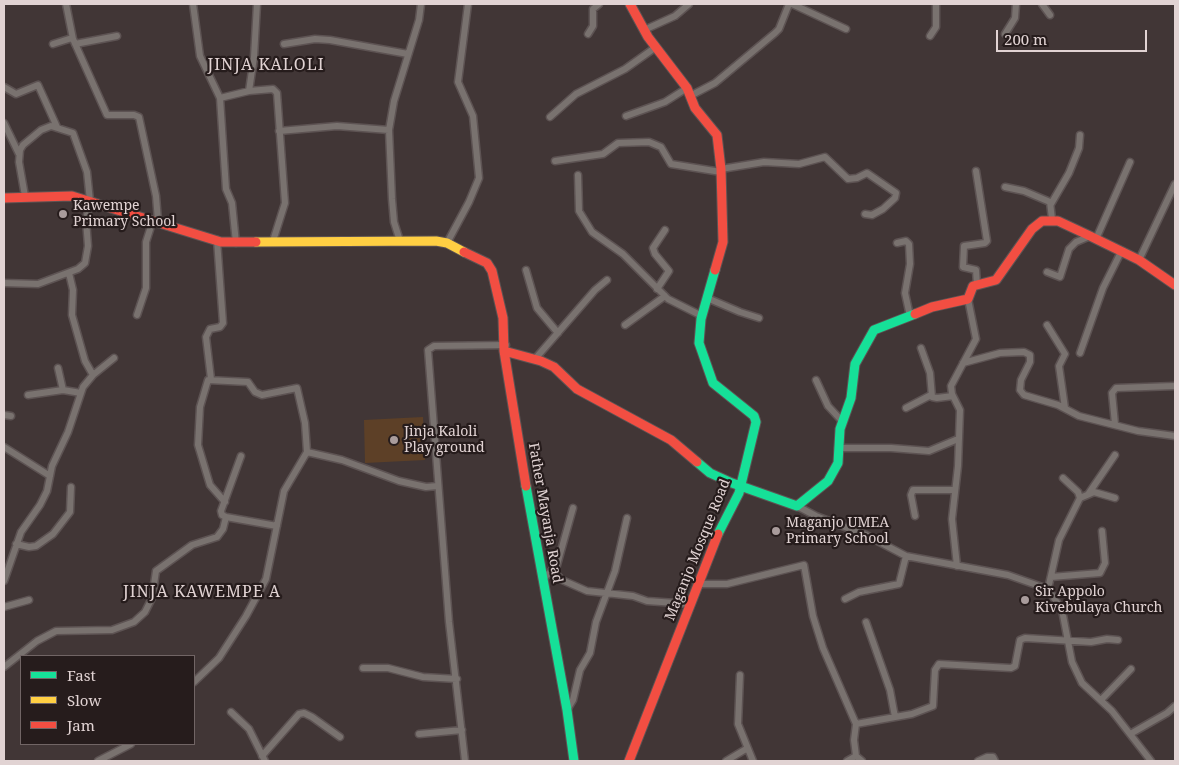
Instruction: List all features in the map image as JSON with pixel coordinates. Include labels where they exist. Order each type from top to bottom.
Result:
[{"type":"street","points":[[66,4],[74,41],[107,114],[134,115],[138,118],[156,196],[156,221],[146,242],[146,288],[138,315]]},
{"type":"street","points":[[193,4],[200,56],[220,98],[226,189],[232,203],[236,242]]},
{"type":"street","points":[[249,91],[258,4]]},
{"type":"street","points":[[400,241],[394,222],[389,130],[394,101],[419,20],[421,4]]},
{"type":"street","points":[[4,198],[67,196],[217,240],[236,242],[400,241],[447,243],[469,202],[479,178],[473,116],[459,84],[468,4]]},
{"type":"street","points":[[588,34],[593,26],[594,10],[598,4]]},
{"type":"street","name":"Maganjo Mosque Road","points":[[629,761],[697,584],[740,485],[756,422],[754,416],[713,383],[709,376],[700,343],[702,316],[723,242],[721,170],[717,135],[696,108],[688,92],[644,30],[630,4]]},
{"type":"street","points":[[644,30],[675,16],[689,4]]},
{"type":"street","points":[[626,116],[715,82],[775,34],[790,4],[846,29]]},
{"type":"street","points":[[930,36],[936,26],[936,4]]},
{"type":"street","points":[[1005,34],[1015,18],[1016,4]]},
{"type":"street","points":[[1042,4],[1050,15]]},
{"type":"street","points":[[53,44],[117,36]]},
{"type":"street","points":[[284,44],[314,39],[330,40],[408,54]]},
{"type":"street","points":[[550,117],[576,94],[624,69],[656,47]]},
{"type":"street","points":[[4,87],[16,94],[38,86],[57,127]]},
{"type":"street","points":[[220,98],[249,91],[276,90],[285,204],[273,242]]},
{"type":"street","points":[[4,123],[19,154],[20,174],[26,196]]},
{"type":"street","points":[[4,284],[38,284],[78,270],[85,263],[88,246],[86,220],[90,202],[87,172],[73,133],[51,126],[41,130],[23,145],[19,154]]},
{"type":"street","points":[[279,131],[337,126],[389,130]]},
{"type":"street","points":[[1052,220],[1051,204],[1069,173],[1078,148],[1080,135]]},
{"type":"street","points":[[555,161],[603,154],[618,143],[649,142],[661,147],[671,164],[721,170],[764,162],[799,164],[825,157],[848,179],[857,178],[867,172],[896,193],[895,198],[883,209],[872,215],[865,214]]},
{"type":"street","points":[[1047,272],[1060,277],[1069,249],[1076,242],[1093,237],[1130,162]]},
{"type":"street","points":[[976,170],[987,241],[985,244],[964,246],[963,267],[976,270],[977,285]]},
{"type":"street","points":[[578,175],[579,211],[587,226],[596,237],[623,254],[665,296],[702,316]]},
{"type":"street","points":[[1139,260],[1175,184]]},
{"type":"street","points":[[1005,187],[1024,191],[1051,204]]},
{"type":"street","points":[[957,566],[952,519],[960,410],[953,396],[951,386],[976,338],[968,298],[971,288],[996,280],[1001,276],[1032,229],[1042,221],[1052,220],[1093,237],[1139,260],[1175,285]]},
{"type":"street","points":[[657,289],[669,271],[655,254],[653,248],[666,230]]},
{"type":"street","points":[[211,379],[206,337],[210,329],[220,327],[222,323],[217,240]]},
{"type":"street","points":[[897,243],[906,241],[909,244],[910,264],[905,293],[910,316]]},
{"type":"street","name":"Father Mayanja Road","points":[[447,243],[482,260],[490,267],[503,318],[514,420],[567,710],[574,761]]},
{"type":"street","points":[[1080,353],[1103,288],[1121,252]]},
{"type":"street","points":[[526,270],[537,308],[558,333]]},
{"type":"street","points":[[68,273],[73,290],[74,324],[85,361],[93,375]]},
{"type":"street","points":[[535,359],[594,290],[607,280]]},
{"type":"street","points":[[625,325],[665,296]]},
{"type":"street","points":[[707,298],[759,318]]},
{"type":"street","points":[[797,506],[831,476],[838,463],[842,421],[851,398],[855,364],[872,334],[878,328],[932,307],[968,298]]},
{"type":"street","points":[[1047,324],[1065,354],[1059,366],[1065,408]]},
{"type":"street","points":[[465,761],[449,622],[428,360],[430,347],[460,344],[505,348],[554,367],[577,388],[671,440],[710,473],[866,534],[906,556],[1008,575],[1048,589],[1062,610],[1072,662],[1082,684],[1101,700],[1132,734],[1151,761]]},
{"type":"street","points":[[921,348],[930,373],[931,396]]},
{"type":"street","points":[[963,363],[1000,353],[1024,352],[1030,355],[1030,362],[1021,380],[1020,390],[1024,395],[1065,408],[1079,416],[1138,431],[1175,436]]},
{"type":"street","points":[[4,581],[21,532],[44,498],[50,483],[50,476],[81,393],[93,375],[114,358]]},
{"type":"street","points":[[58,368],[64,390]]},
{"type":"street","points":[[195,681],[219,658],[266,579],[284,491],[307,452],[305,423],[297,388],[262,396],[257,394],[248,382],[211,379],[206,382],[200,407],[198,446],[210,485],[225,502]]},
{"type":"street","points":[[816,380],[828,406],[842,421]]},
{"type":"street","points":[[1115,424],[1112,393],[1116,388],[1175,386]]},
{"type":"street","points":[[28,394],[64,390],[81,393]]},
{"type":"street","points":[[906,408],[931,396],[936,398],[953,396]]},
{"type":"street","points":[[4,415],[12,416]]},
{"type":"street","points":[[838,448],[928,450],[958,439]]},
{"type":"street","points":[[4,447],[50,476]]},
{"type":"street","points":[[307,452],[342,460],[399,481],[426,487],[438,486]]},
{"type":"street","points":[[1090,493],[1115,455]]},
{"type":"street","points":[[241,456],[221,513],[226,517],[277,526]]},
{"type":"street","points":[[1063,478],[1078,492],[1080,498]]},
{"type":"street","points":[[16,544],[29,547],[36,546],[53,534],[70,512],[71,487]]},
{"type":"street","points":[[916,516],[911,495],[913,490],[955,490]]},
{"type":"street","points":[[1048,589],[1059,540],[1080,498],[1090,493],[1098,493],[1115,498]]},
{"type":"street","points":[[543,579],[557,565],[573,508]]},
{"type":"street","points":[[4,667],[38,641],[56,631],[112,630],[134,622],[145,612],[152,598],[153,580],[156,571],[192,545],[217,537],[223,529],[226,517]]},
{"type":"street","points":[[567,710],[573,700],[580,670],[590,653],[596,622],[616,565],[627,518]]},
{"type":"street","points":[[1051,577],[1100,573],[1105,562],[1102,531]]},
{"type":"street","points":[[845,599],[859,592],[899,584],[906,556]]},
{"type":"street","points":[[697,584],[727,584],[804,565],[813,616],[823,648],[856,724],[854,740],[856,756],[862,761]]},
{"type":"street","points":[[553,571],[562,580],[587,590],[633,596],[647,601],[690,604]]},
{"type":"street","points":[[4,607],[29,600]]},
{"type":"street","points":[[866,622],[890,690],[895,717]]},
{"type":"street","points":[[856,724],[895,717],[933,706],[935,670],[939,664],[1011,668],[1015,666],[1022,639],[1069,639],[1091,642],[1107,639],[1118,640]]},
{"type":"street","points":[[363,668],[388,668],[423,677],[457,680]]},
{"type":"street","points":[[1101,700],[1131,669]]},
{"type":"street","points":[[740,675],[738,724],[746,749],[753,761]]},
{"type":"street","points":[[1132,734],[1167,713],[1175,706]]},
{"type":"street","points":[[231,712],[249,728],[263,759],[300,714],[304,713],[312,717],[340,737]]},
{"type":"street","points":[[419,734],[462,730]]},
{"type":"street","points":[[98,761],[129,745]]},
{"type":"street","points":[[726,761],[746,749]]},
{"type":"street","points":[[847,761],[856,756]]},
{"type":"street","points":[[978,761],[987,757],[993,758],[995,761]]},
{"type":"shaded area","name":"Jinja Kaloli Play ground","points":[[423,417],[425,460],[365,463],[364,420]]},
{"type":"traffic: fast","points":[[715,270],[701,319],[699,343],[713,383],[754,416],[756,422],[739,493],[718,534]]},
{"type":"traffic: fast","points":[[697,462],[710,473],[732,483],[797,506],[828,481],[838,463],[840,429],[851,398],[855,364],[874,330],[915,314]]},
{"type":"traffic: fast","points":[[526,486],[567,710],[574,761]]},
{"type":"traffic: slow","points":[[256,242],[436,241],[447,243],[464,252]]},
{"type":"traffic: jam","points":[[630,4],[648,37],[687,88],[695,108],[717,135],[721,169],[723,242],[715,270]]},
{"type":"traffic: jam","points":[[4,198],[72,196],[221,242],[256,242]]},
{"type":"traffic: jam","points":[[915,314],[932,307],[968,299],[973,286],[996,280],[1032,229],[1042,221],[1058,221],[1090,236],[1139,260],[1175,285]]},
{"type":"traffic: jam","points":[[464,252],[487,263],[492,271],[503,318],[504,351],[526,486]]},
{"type":"traffic: jam","points":[[504,351],[541,361],[554,367],[577,389],[671,440],[697,462]]},
{"type":"traffic: jam","points":[[629,761],[718,534]]},
{"type":"place","name":"Kawempe Primary School","points":[[63,214]]},
{"type":"place","name":"Jinja Kaloli Play ground","points":[[394,440]]},
{"type":"place","name":"Maganjo UMEA Primary School","points":[[776,531]]},
{"type":"place","name":"Sir Appolo Kivebulaya Church","points":[[1025,600]]},
{"type":"district","name":"JINJA KALOLI","points":[[266,65]]},
{"type":"district","name":"JINJA KAWEMPE A","points":[[202,592]]}]
